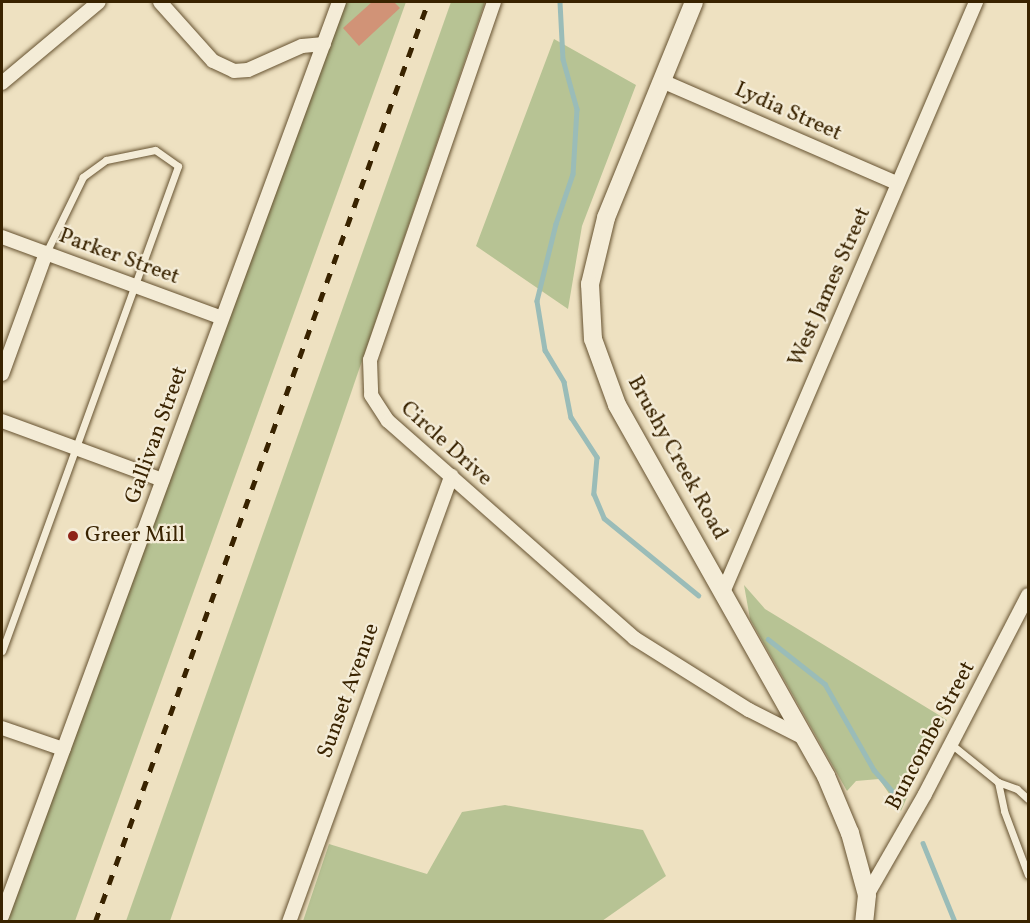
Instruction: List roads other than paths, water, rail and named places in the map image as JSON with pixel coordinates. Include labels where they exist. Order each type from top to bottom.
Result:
[{"type":"street","points":[[2,83],[99,2]]},
{"type":"street","points":[[160,2],[213,61],[234,71],[248,70],[302,46],[324,44]]},
{"type":"street","name":"Gallivan Street","points":[[2,916],[339,2]]},
{"type":"street","name":"Circle Drive","points":[[494,2],[368,373],[371,395],[379,411],[634,638],[749,710],[806,738]]},
{"type":"street","name":"Brushy Creek Road","points":[[694,2],[606,218],[590,284],[590,322],[602,371],[617,405],[806,738],[843,813],[867,895],[864,921]]},
{"type":"street","name":"West James Street","points":[[724,590],[976,2]]},
{"type":"street","name":"Lydia Street","points":[[662,81],[897,183]]},
{"type":"street","name":"Parker Street","points":[[2,237],[222,318]]},
{"type":"street","points":[[2,374],[46,253]]},
{"type":"street","points":[[2,421],[162,480]]},
{"type":"street","name":"Sunset Avenue","points":[[289,921],[451,476]]},
{"type":"street","name":"Buncombe Street","points":[[867,895],[951,744],[1029,595]]},
{"type":"street","points":[[2,728],[63,749]]},
{"type":"lane","points":[[2,651],[178,166],[155,150],[106,160],[82,177],[46,253]]},
{"type":"lane","points":[[951,744],[998,782],[1017,789],[1029,799]]},
{"type":"lane","points":[[998,782],[1004,811],[1029,875]]},
{"type":"waterway","points":[[560,2],[563,59],[577,109],[573,174],[556,224],[537,301],[545,350],[564,382],[571,417],[597,457],[594,494],[604,518],[698,595]]},
{"type":"waterway","points":[[768,639],[825,684],[874,770],[900,800]]},
{"type":"waterway","points":[[923,843],[955,922]]},
{"type":"railway","points":[[95,922],[428,2]]},
{"type":"place","name":"Greer Mill","points":[[73,536]]}]
